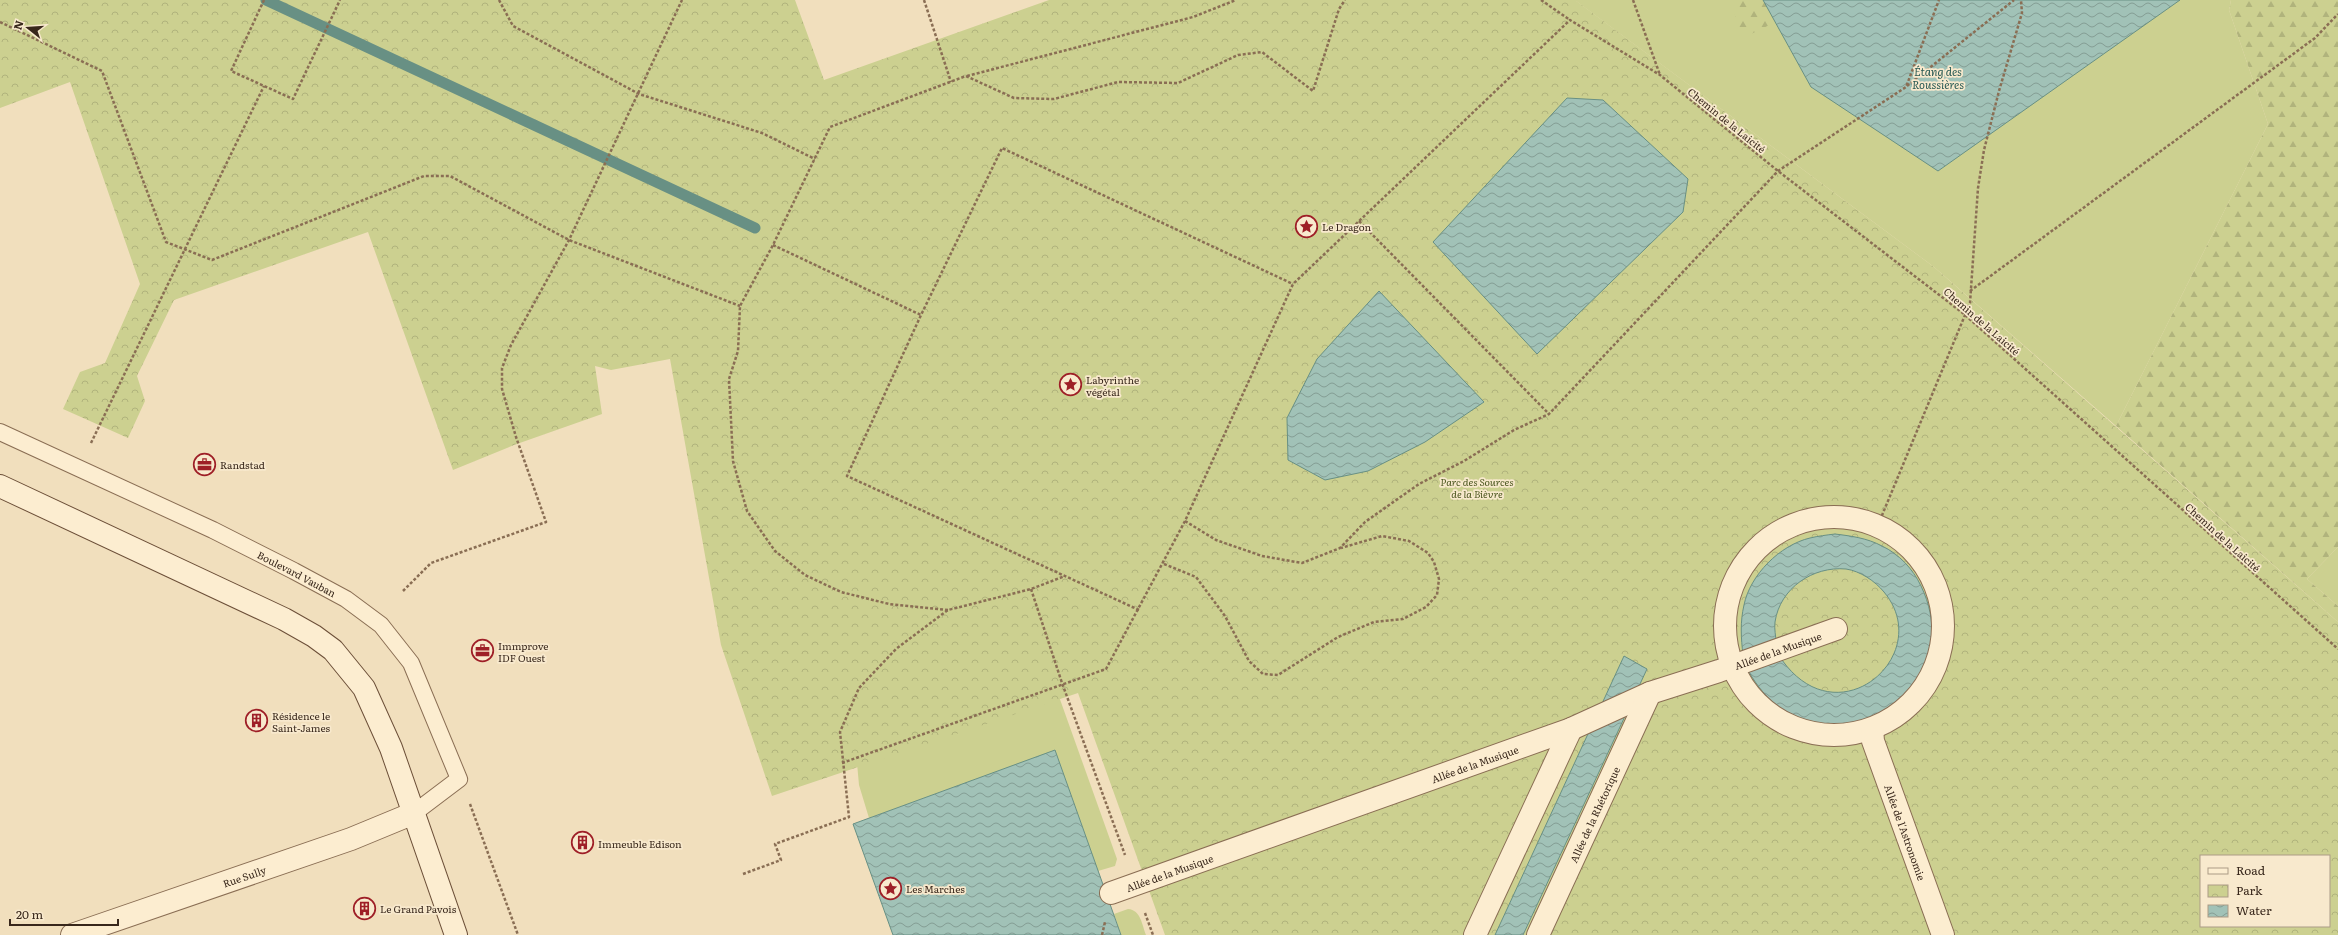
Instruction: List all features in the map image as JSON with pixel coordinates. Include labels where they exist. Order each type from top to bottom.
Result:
[{"type":"street","points":[[0,486],[284,619],[314,636],[333,650],[364,688],[391,748],[456,935]]},
{"type":"street","points":[[1842,516],[1878,525],[1906,542],[1928,568],[1941,599],[1944,632],[1937,666],[1921,695],[1896,718],[1872,729],[1846,736],[1824,735],[1790,727],[1766,712],[1746,692],[1732,667],[1724,631],[1729,594],[1746,561],[1772,535],[1805,519],[1842,516]]},
{"type":"street","name":"Allée de la Musique","points":[[1111,893],[1571,729],[1596,716],[1645,696],[1732,667],[1836,629]]},
{"type":"street","name":"Allée de la Rhétorique","points":[[1538,935],[1645,696]]},
{"type":"street","points":[[1475,935],[1571,729]]},
{"type":"street","name":"Allée de l'Astronomie","points":[[1872,729],[1873,741],[1944,935]]},
{"type":"street","name":"Rue Sully","points":[[72,935],[351,839],[414,813]]},
{"type":"lane","name":"Boulevard Vauban","points":[[0,432],[213,530],[294,571],[346,599],[381,625],[411,663],[460,779]]},
{"type":"lane","points":[[414,813],[460,779]]},
{"type":"path","points":[[264,0],[231,71],[293,99],[340,0]]},
{"type":"path","points":[[499,0],[513,26],[639,94],[762,133],[814,159]]},
{"type":"path","points":[[402,591],[431,563],[546,522],[516,437],[502,389],[502,368],[511,345],[569,240],[682,0]]},
{"type":"path","points":[[924,0],[951,82]]},
{"type":"path","points":[[1065,576],[1031,589],[948,610],[882,603],[841,592],[805,575],[775,551],[747,511],[734,461],[729,379],[738,351],[740,306],[773,245],[830,127],[966,76],[1192,17],[1236,0]]},
{"type":"path","points":[[966,76],[1014,98],[1054,99],[1118,82],[1178,83],[1238,55],[1262,52],[1312,91],[1339,9],[1345,0]]},
{"type":"path","name":"Chemin de la Laicité","points":[[1541,0],[1570,20],[1660,76],[1778,171],[1964,314],[2338,649]]},
{"type":"path","points":[[1633,0],[1660,76]]},
{"type":"path","points":[[1906,86],[1939,0]]},
{"type":"path","points":[[1340,548],[1365,522],[1419,484],[1464,461],[1514,430],[1550,414],[1778,171],[1906,86],[2014,0]]},
{"type":"path","points":[[1878,525],[1964,314],[1970,303],[1978,188],[1984,150],[1998,91],[2020,20],[2021,0]]},
{"type":"path","points":[[1970,291],[2315,38],[2338,14]]},
{"type":"path","points":[[842,763],[1062,683],[1106,669],[1164,564],[1185,521],[1293,284],[1570,20]]},
{"type":"path","points":[[0,22],[102,71],[166,242],[185,250],[212,260],[424,176],[450,176],[569,240],[740,306]]},
{"type":"path","points":[[78,469],[264,86]]},
{"type":"path","points":[[1139,610],[847,476],[921,315],[1002,148],[1293,284]]},
{"type":"path","points":[[1359,222],[1550,414]]},
{"type":"path","points":[[773,245],[921,315]]},
{"type":"path","points":[[1164,564],[1196,577],[1225,616],[1249,661],[1263,674],[1278,675],[1338,637],[1374,622],[1403,619],[1426,607],[1437,595],[1440,579],[1434,562],[1428,553],[1409,541],[1382,536],[1340,548],[1302,564],[1262,556],[1216,540],[1185,521]]},
{"type":"path","points":[[1031,589],[1062,683],[1135,884]]},
{"type":"path","points":[[743,874],[781,860],[775,844],[849,817],[842,763],[840,732],[859,688],[896,650],[948,610]]},
{"type":"path","points":[[460,779],[518,935]]},
{"type":"green space","name":"Parc des Sources de la Bièvre","points":[[0,0],[795,0],[824,80],[1049,0],[1575,0],[1934,267],[2338,622],[2338,935],[1165,935],[1078,693],[772,796],[721,645],[670,359],[611,370],[595,366],[602,414],[514,445],[453,470],[368,232],[174,300],[137,376],[145,401],[128,438],[63,409],[80,372],[105,363],[140,284],[70,82],[0,108]]},
{"type":"green space","points":[[1113,0],[2231,0],[2229,10],[2268,124],[2116,426],[1934,267],[1576,1]]},
{"type":"green space","points":[[1731,0],[1820,0],[1741,39]]},
{"type":"green space","points":[[2231,0],[2338,0],[2338,547],[2307,579],[2338,606],[2338,622],[2116,426],[2268,124],[2229,10]]},
{"type":"green space","points":[[2338,547],[2338,606],[2307,579]]},
{"type":"green space","points":[[1057,691],[1117,859],[1115,866],[1098,871],[1055,751],[869,818],[859,785],[857,763]]},
{"type":"green space","points":[[1128,909],[1136,912],[1146,935],[1121,935],[1114,914]]},
{"type":"water","name":"Étang des Roussières","points":[[1763,0],[2180,0],[1938,171],[1811,87]]},
{"type":"water","points":[[1567,98],[1603,100],[1688,179],[1683,212],[1537,354],[1433,242]]},
{"type":"water","points":[[1379,291],[1484,402],[1425,442],[1368,471],[1325,480],[1288,460],[1287,418],[1317,359]]},
{"type":"water","points":[[1835,534],[1859,538],[1876,543],[1894,553],[1905,563],[1921,586],[1930,613],[1932,639],[1927,664],[1915,685],[1899,703],[1877,717],[1852,725],[1824,726],[1801,720],[1780,708],[1763,692],[1749,672],[1782,660],[1805,683],[1829,692],[1853,690],[1874,679],[1890,662],[1898,640],[1897,616],[1884,592],[1867,577],[1857,572],[1846,569],[1822,571],[1810,575],[1800,582],[1791,589],[1784,599],[1778,610],[1775,622],[1776,643],[1743,655],[1741,624],[1747,594],[1760,572],[1768,563],[1788,547],[1799,542],[1813,537]]},
{"type":"water","points":[[1624,656],[1647,669],[1523,935],[1495,935]]},
{"type":"water","points":[[1055,750],[1121,935],[893,935],[853,824]]},
{"type":"waterway","points":[[266,0],[755,228]]},
{"type":"place","name":"Le Dragon","points":[[1306,226]]},
{"type":"place","name":"Labyrinthe végétal","points":[[1071,385]]},
{"type":"place","name":"Randstad","points":[[204,464]]},
{"type":"place","name":"Immprove IDF Ouest","points":[[483,651]]},
{"type":"place","name":"Résidence le Saint-James","points":[[256,721]]},
{"type":"place","name":"Immeuble Edison","points":[[583,843]]},
{"type":"place","name":"Les Marches","points":[[890,888]]},
{"type":"place","name":"Le Grand Pavois","points":[[365,908]]}]
